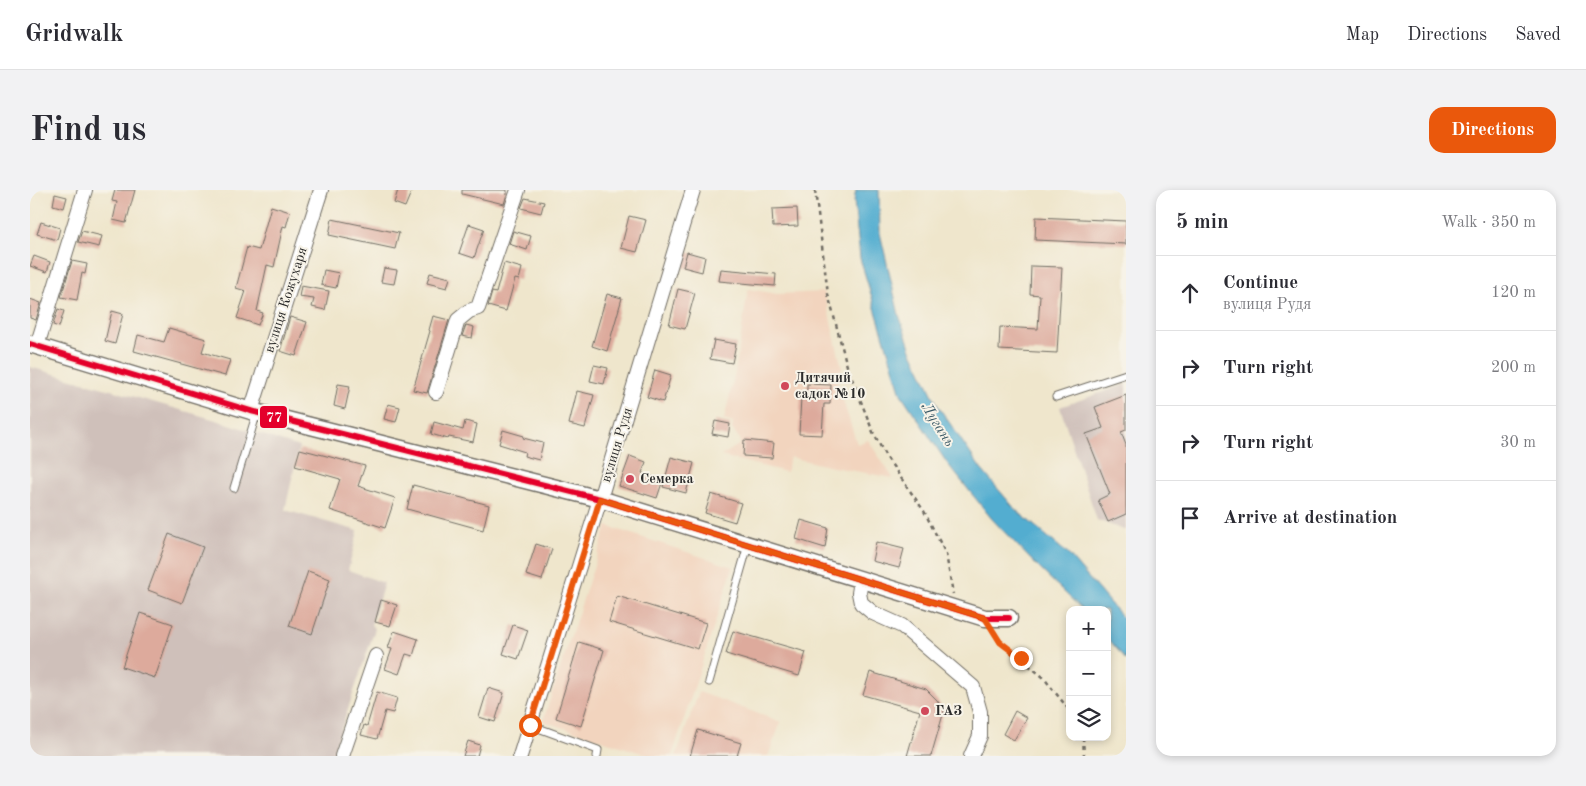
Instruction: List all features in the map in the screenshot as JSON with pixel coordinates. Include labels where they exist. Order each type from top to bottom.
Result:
[{"type":"street","points":[[86,190],[33,345],[254,411],[600,499],[956,610],[985,618],[1009,618]]},
{"type":"street","name":"вулиця Кожухаря","points":[[254,411],[321,190]]},
{"type":"street","points":[[436,392],[458,320],[469,311],[478,308],[518,190]]},
{"type":"street","name":"вулиця Рудя","points":[[520,756],[693,190]]},
{"type":"street","points":[[861,580],[858,593],[861,602],[873,613],[902,626],[972,687],[980,712],[980,736],[971,756]]},
{"type":"street","points":[[342,756],[376,656]]},
{"type":"lane","points":[[1056,397],[1126,374]]},
{"type":"lane","points":[[234,488],[254,411]]},
{"type":"lane","points":[[709,682],[748,545]]},
{"type":"lane","points":[[530,725],[598,750],[597,756]]},
{"type":"path","points":[[814,190],[828,294],[847,366],[873,432],[885,455],[924,511],[946,554],[956,610]]},
{"type":"path","points":[[985,618],[1000,642],[1043,677],[1066,706]]},
{"type":"path","points":[[1083,741],[1084,756]]},
{"type":"shaded area","name":"Дитячий садок №10","points":[[748,289],[777,294],[824,292],[842,369],[834,373],[857,444],[868,440],[893,478],[790,457],[786,472],[721,456],[740,444],[740,439],[732,429],[733,423],[724,420],[736,368]]},
{"type":"shaded area","points":[[30,367],[223,422],[299,447],[285,510],[358,531],[348,570],[384,583],[371,625],[375,629],[332,756],[30,756]]},
{"type":"shaded area","points":[[1126,384],[1126,530],[1124,530],[1097,520],[1060,407]]},
{"type":"shaded area","points":[[607,526],[733,567],[672,756],[651,756],[543,721]]},
{"type":"shaded area","points":[[699,692],[781,722],[768,756],[676,756]]},
{"type":"water","name":"Лугань","points":[[856,190],[879,190],[880,233],[899,315],[911,350],[938,406],[981,469],[1016,510],[1068,554],[1126,622],[1126,660],[1111,642],[1111,606],[1079,606],[1039,568],[992,519],[947,463],[901,394],[860,258],[854,201]]},
{"type":"building","points":[[115,190],[135,190],[126,223],[113,220],[117,202],[112,201]]},
{"type":"building","points":[[398,190],[412,190],[405,207],[394,203]]},
{"type":"building","points":[[462,190],[507,190],[507,194],[504,204],[462,194]]},
{"type":"building","points":[[55,194],[67,197],[64,208],[53,205]]},
{"type":"building","points":[[525,198],[544,202],[541,213],[521,208]]},
{"type":"building","points":[[271,206],[290,212],[286,227],[283,226],[274,267],[267,265],[257,311],[263,313],[258,325],[237,318],[246,291],[236,288],[247,247],[259,250]]},
{"type":"building","points":[[797,208],[798,226],[773,227],[772,209]]},
{"type":"building","points":[[629,216],[646,220],[637,252],[621,248]]},
{"type":"building","points":[[1036,217],[1126,221],[1126,244],[1035,240]]},
{"type":"building","points":[[332,219],[399,233],[395,249],[329,235]]},
{"type":"building","points":[[41,222],[60,228],[57,240],[37,234]]},
{"type":"building","points":[[469,224],[484,229],[474,258],[459,253]]},
{"type":"building","points":[[82,231],[102,236],[99,247],[78,242]]},
{"type":"building","points":[[513,231],[531,236],[527,250],[509,244]]},
{"type":"building","points":[[687,252],[705,257],[702,272],[683,267]]},
{"type":"building","points":[[34,256],[50,262],[47,272],[30,266]]},
{"type":"building","points":[[72,261],[87,264],[85,274],[82,273],[77,300],[61,297]]},
{"type":"building","points":[[504,263],[522,268],[519,280],[515,279],[506,311],[488,306],[492,292],[496,293]]},
{"type":"building","points":[[1031,266],[1062,267],[1057,353],[999,350],[1000,327],[1038,329],[1040,295],[1030,294]]},
{"type":"building","points":[[384,268],[397,270],[394,284],[381,282]]},
{"type":"building","points":[[721,269],[776,274],[775,286],[719,281]]},
{"type":"building","points":[[324,270],[339,273],[336,288],[321,285]]},
{"type":"building","points":[[430,273],[450,278],[447,288],[427,283]]},
{"type":"building","points":[[301,286],[329,291],[325,310],[312,307],[314,299],[299,297]]},
{"type":"building","points":[[678,289],[695,293],[685,329],[669,325]]},
{"type":"building","points":[[607,294],[622,298],[607,351],[592,346]]},
{"type":"building","points":[[30,299],[41,303],[36,320],[30,318]]},
{"type":"building","points":[[58,309],[64,311],[59,327],[53,325]]},
{"type":"building","points":[[112,311],[123,314],[115,344],[105,341]]},
{"type":"building","points":[[433,316],[449,320],[427,393],[413,390]]},
{"type":"building","points":[[290,317],[307,322],[296,356],[280,351]]},
{"type":"building","points":[[466,325],[474,327],[472,338],[462,336]]},
{"type":"building","points":[[169,328],[206,339],[202,352],[230,360],[225,376],[134,351],[138,335],[164,342]]},
{"type":"building","points":[[714,340],[736,344],[732,363],[710,359]]},
{"type":"building","points":[[594,365],[608,368],[604,384],[590,381]]},
{"type":"building","points":[[655,370],[671,375],[663,402],[647,397]]},
{"type":"building","points":[[338,384],[350,386],[345,409],[334,406]]},
{"type":"building","points":[[807,384],[831,385],[830,404],[824,404],[822,435],[799,434],[801,397],[807,396]]},
{"type":"building","points":[[577,391],[594,395],[585,428],[569,424]]},
{"type":"building","points":[[1126,395],[1126,430],[1121,432],[1126,445],[1126,514],[1108,522],[1098,500],[1110,494],[1086,434],[1103,428],[1095,407]]},
{"type":"building","points":[[388,404],[400,407],[396,422],[384,419]]},
{"type":"building","points":[[465,421],[477,424],[473,442],[449,437],[448,439],[431,434],[434,422],[463,430]]},
{"type":"building","points":[[715,421],[730,424],[728,437],[712,434]]},
{"type":"building","points":[[503,430],[543,443],[539,460],[524,456],[525,452],[499,444]]},
{"type":"building","points":[[744,440],[774,443],[772,458],[743,456]]},
{"type":"building","points":[[300,449],[365,466],[358,486],[395,498],[385,528],[330,510],[340,479],[295,466]]},
{"type":"building","points":[[630,456],[646,462],[642,473],[663,480],[657,498],[619,486]]},
{"type":"building","points":[[671,457],[694,463],[686,493],[663,487]]},
{"type":"building","points":[[413,485],[489,505],[483,530],[407,509]]},
{"type":"building","points":[[711,494],[741,503],[735,522],[705,513]]},
{"type":"building","points":[[801,520],[828,528],[825,548],[796,539]]},
{"type":"building","points":[[169,534],[203,547],[182,603],[148,590]]},
{"type":"building","points":[[876,542],[904,549],[899,568],[872,561]]},
{"type":"building","points":[[536,544],[552,549],[542,580],[526,575]]},
{"type":"building","points":[[308,571],[330,579],[312,634],[289,626]]},
{"type":"building","points":[[617,596],[706,623],[698,649],[609,622]]},
{"type":"building","points":[[381,600],[397,605],[390,626],[375,622]]},
{"type":"building","points":[[140,613],[173,624],[155,678],[122,667]]},
{"type":"building","points":[[513,625],[528,630],[518,659],[503,654]]},
{"type":"building","points":[[394,631],[418,639],[413,656],[406,654],[399,674],[385,669],[392,649],[388,648]]},
{"type":"building","points":[[733,631],[806,652],[799,676],[726,654]]},
{"type":"building","points":[[579,642],[604,650],[581,726],[556,718]]},
{"type":"building","points":[[870,672],[926,689],[937,700],[944,711],[931,756],[907,756],[920,711],[863,695]]},
{"type":"building","points":[[488,688],[504,693],[495,722],[479,717]]},
{"type":"building","points":[[377,692],[397,698],[393,713],[385,711],[377,739],[361,735],[364,725],[367,726]]},
{"type":"building","points":[[1015,711],[1027,718],[1014,740],[1003,734]]},
{"type":"building","points":[[698,730],[741,743],[737,756],[690,756]]},
{"type":"building","points":[[468,741],[480,745],[477,756],[463,756]]},
{"type":"transit line","name":"77","points":[[30,344],[251,411],[600,499],[985,618],[1009,618]]},
{"type":"place","name":"Дитячий садок №10","points":[[785,386]]},
{"type":"place","name":"Семерка","points":[[630,479]]},
{"type":"place","name":"ГАЗ","points":[[925,711]]},
{"type":"route","points":[[530,725],[600,499],[985,618],[1000,642],[1021,658]]}]
